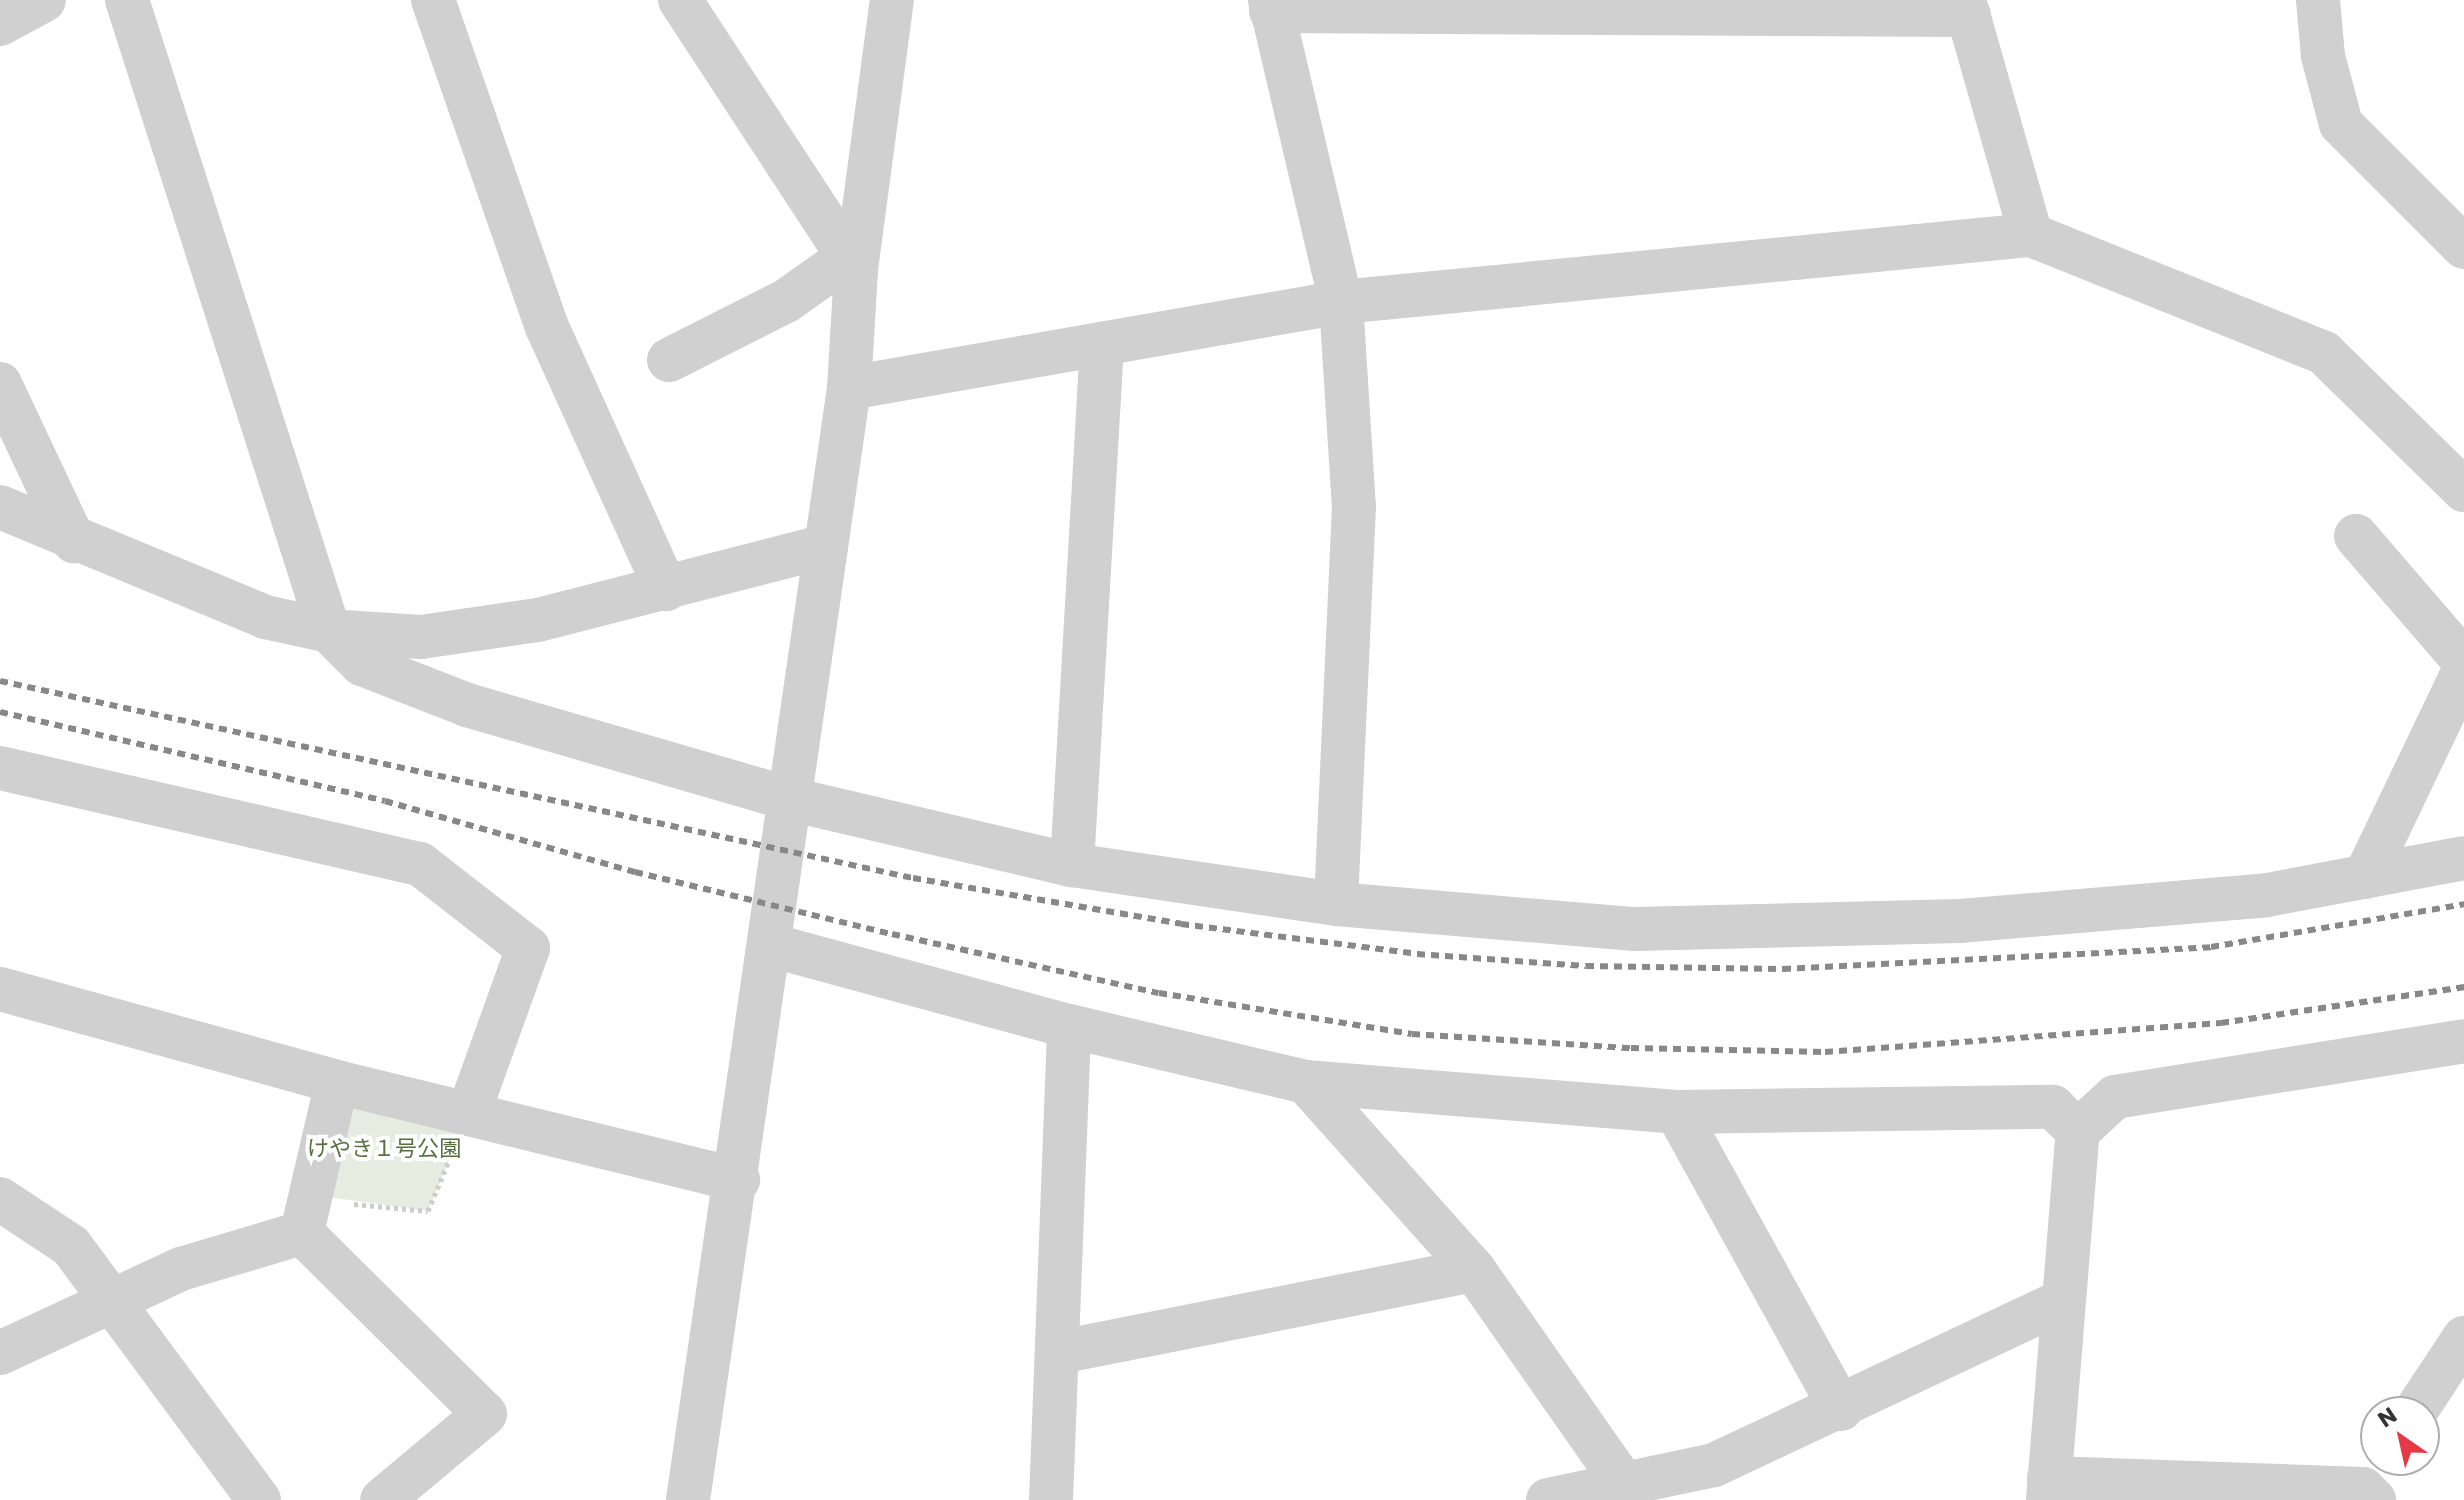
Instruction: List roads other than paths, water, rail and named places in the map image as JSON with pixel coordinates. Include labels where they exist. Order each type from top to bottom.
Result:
[{"type":"street","points":[[0,24],[44,0]]},
{"type":"street","points":[[127,0],[329,631],[362,664],[467,705],[790,799],[1072,865],[1336,904],[1635,929],[1960,921],[2267,895],[2464,858]]},
{"type":"street","points":[[433,0],[547,327],[666,589]]},
{"type":"street","points":[[680,0],[852,263]]},
{"type":"street","points":[[688,1500],[738,1180],[849,388],[852,263],[892,0]]},
{"type":"street","points":[[2318,0],[2323,56],[2341,124],[2464,247]]},
{"type":"street","points":[[1336,904],[1354,506],[1341,302],[1271,5],[1966,8],[2031,235]]},
{"type":"street","points":[[849,388],[1341,302],[2031,235],[2324,353],[2464,490]]},
{"type":"street","points":[[669,360],[786,301],[852,263]]},
{"type":"street","points":[[1072,865],[1102,344]]},
{"type":"street","points":[[0,384],[74,541]]},
{"type":"street","points":[[0,507],[74,541],[265,617],[329,631],[421,637],[538,620],[826,546]]},
{"type":"street","points":[[2356,536],[2464,661]]},
{"type":"street","points":[[2365,877],[2464,670]]},
{"type":"street","points":[[0,768],[420,864],[528,948],[469,1112]]},
{"type":"street","points":[[770,945],[1069,1026],[1306,1082],[1677,1112],[2053,1107],[2078,1131]]},
{"type":"street","points":[[0,989],[337,1082],[738,1180]]},
{"type":"street","points":[[1051,1500],[1060,1352],[1069,1026]]},
{"type":"street","points":[[2373,1483],[2048,1489],[2078,1131],[2115,1097],[2464,1041]]},
{"type":"street","points":[[308,1214],[337,1082]]},
{"type":"street","points":[[1306,1082],[1474,1270],[1622,1481]]},
{"type":"street","points":[[1677,1112],[1841,1409]]},
{"type":"street","points":[[0,1199],[71,1246],[259,1500]]},
{"type":"street","points":[[0,1353],[111,1299],[308,1214]]},
{"type":"street","points":[[308,1214],[485,1414],[382,1500]]},
{"type":"street","points":[[1060,1352],[1474,1270]]},
{"type":"street","points":[[1548,1500],[1622,1481],[1702,1483],[1841,1409],[2062,1301]]},
{"type":"street","points":[[2426,1396],[2464,1338]]},
{"type":"railway","points":[[0,681],[913,878],[1181,924],[1417,954],[1586,966],[1783,969],[2211,947],[2464,904]]},
{"type":"railway","points":[[0,712],[385,801],[635,872],[892,934],[1159,993],[1412,1034],[1631,1048],[1825,1052],[2221,1023],[2464,987]]},
{"type":"park label","name":"けやき１号公園","points":[[384,1149]]}]
